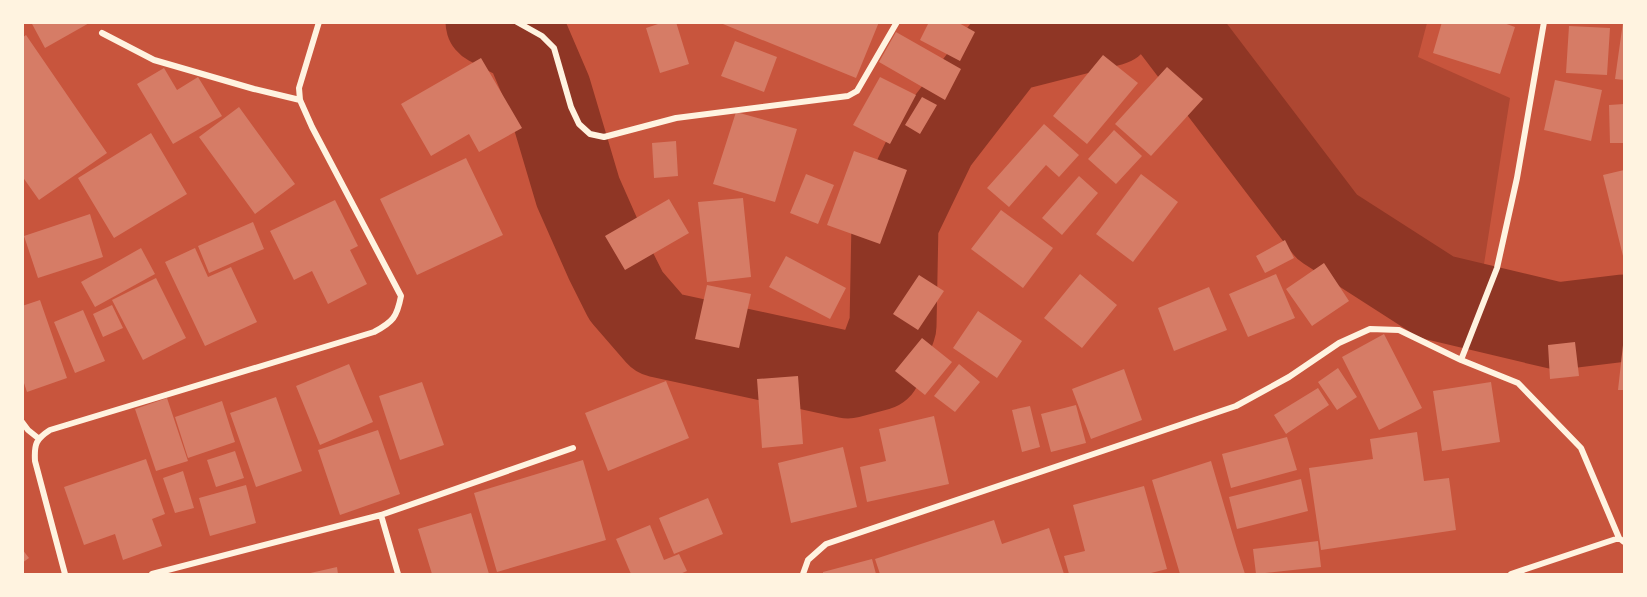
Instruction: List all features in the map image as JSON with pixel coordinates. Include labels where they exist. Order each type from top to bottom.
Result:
[{"type":"street","points":[[65,574],[35,461],[34,446],[38,438],[50,430],[374,332],[388,325],[395,318],[401,296],[300,100],[300,88],[319,22]]},
{"type":"street","points":[[517,22],[542,36],[554,48],[570,107],[579,124],[590,134],[604,137],[676,117],[848,96],[857,91],[897,22]]},
{"type":"street","points":[[1461,360],[1497,268],[1517,178],[1544,22]]},
{"type":"street","points":[[102,33],[154,60],[300,100]]},
{"type":"street","points":[[803,574],[808,560],[826,544],[1236,406],[1289,377],[1339,343],[1370,329],[1399,330],[1461,360],[1518,383],[1581,448],[1622,540],[1511,574]]},
{"type":"street","points":[[22,422],[38,438]]},
{"type":"street","points":[[152,574],[381,515],[573,448]]},
{"type":"street","points":[[381,515],[398,574]]},
{"type":"shaded area","points":[[1202,23],[1427,23],[1418,57],[1510,98],[1484,264],[1420,268],[1335,208]]},
{"type":"building","points":[[31,22],[91,22],[45,48]]},
{"type":"building","points":[[664,22],[676,22],[689,64],[660,73],[646,28]]},
{"type":"building","points":[[718,22],[879,22],[856,78]]},
{"type":"building","points":[[929,22],[957,22],[975,32],[960,61],[920,40]]},
{"type":"building","points":[[1442,22],[1501,22],[1515,27],[1500,74],[1433,53]]},
{"type":"building","points":[[1624,22],[1624,80],[1615,79]]},
{"type":"building","points":[[1569,26],[1610,28],[1607,75],[1566,73]]},
{"type":"building","points":[[896,32],[961,69],[945,100],[879,62]]},
{"type":"building","points":[[26,35],[107,153],[39,200],[22,176],[22,38]]},
{"type":"building","points":[[735,41],[777,57],[764,92],[721,76]]},
{"type":"building","points":[[1103,55],[1138,83],[1087,144],[1053,116]]},
{"type":"building","points":[[481,58],[522,128],[479,152],[469,134],[431,156],[401,104]]},
{"type":"building","points":[[1167,67],[1203,99],[1151,156],[1115,124]]},
{"type":"building","points":[[164,68],[177,90],[198,77],[222,116],[173,144],[137,84]]},
{"type":"building","points":[[880,77],[916,95],[890,144],[853,125]]},
{"type":"building","points":[[1555,80],[1602,90],[1591,141],[1544,130]]},
{"type":"building","points":[[922,97],[937,105],[920,134],[905,125]]},
{"type":"building","points":[[1624,104],[1624,143],[1610,143],[1609,105]]},
{"type":"building","points":[[239,107],[295,184],[255,214],[199,137]]},
{"type":"building","points":[[736,112],[797,129],[775,202],[713,184]]},
{"type":"building","points":[[1044,124],[1079,155],[1059,177],[1046,165],[1009,207],[987,188]]},
{"type":"building","points":[[1114,130],[1142,156],[1116,184],[1088,159]]},
{"type":"building","points":[[151,133],[187,194],[114,238],[78,178]]},
{"type":"building","points":[[676,141],[678,176],[654,178],[652,143]]},
{"type":"building","points":[[854,151],[907,170],[880,244],[827,225]]},
{"type":"building","points":[[466,158],[503,235],[417,275],[380,199]]},
{"type":"building","points":[[1624,170],[1624,260],[1603,175]]},
{"type":"building","points":[[806,174],[834,185],[818,224],[790,213]]},
{"type":"building","points":[[1141,174],[1178,202],[1133,262],[1096,234]]},
{"type":"building","points":[[1079,176],[1098,193],[1062,235],[1042,218]]},
{"type":"building","points":[[743,198],[751,277],[707,282],[698,202]]},
{"type":"building","points":[[669,199],[689,233],[625,270],[605,236]]},
{"type":"building","points":[[335,200],[358,246],[350,250],[367,284],[328,304],[312,271],[294,280],[270,231]]},
{"type":"building","points":[[1001,210],[1053,248],[1023,288],[971,249]]},
{"type":"building","points":[[90,214],[103,257],[38,278],[24,236]]},
{"type":"building","points":[[253,222],[264,249],[209,273],[198,246]]},
{"type":"building","points":[[1285,240],[1294,258],[1265,273],[1256,256]]},
{"type":"building","points":[[141,248],[155,274],[95,307],[81,282]]},
{"type":"building","points":[[195,248],[208,277],[231,267],[257,322],[205,346],[165,262]]},
{"type":"building","points":[[786,256],[846,288],[830,319],[769,287]]},
{"type":"building","points":[[1324,263],[1349,301],[1312,326],[1286,289]]},
{"type":"building","points":[[1080,274],[1117,305],[1082,348],[1044,318]]},
{"type":"building","points":[[1276,274],[1295,318],[1248,337],[1229,294]]},
{"type":"building","points":[[919,275],[944,291],[918,330],[893,314]]},
{"type":"building","points":[[156,278],[186,338],[143,360],[112,300]]},
{"type":"building","points":[[707,285],[751,294],[739,348],[695,339]]},
{"type":"building","points":[[1209,287],[1227,330],[1174,351],[1158,308]]},
{"type":"building","points":[[40,300],[67,378],[27,392],[22,377],[22,306]]},
{"type":"building","points":[[112,305],[123,328],[103,337],[93,314]]},
{"type":"building","points":[[83,310],[105,361],[75,373],[54,322]]},
{"type":"building","points":[[978,311],[1022,341],[997,378],[953,348]]},
{"type":"building","points":[[1384,334],[1422,408],[1379,430],[1342,357]]},
{"type":"building","points":[[922,338],[952,362],[925,395],[895,371]]},
{"type":"building","points":[[1575,342],[1579,376],[1550,379],[1548,345]]},
{"type":"building","points":[[1623,345],[1624,390],[1618,390]]},
{"type":"building","points":[[349,364],[373,422],[320,445],[296,386]]},
{"type":"building","points":[[959,364],[980,382],[955,412],[934,396]]},
{"type":"building","points":[[1338,368],[1357,397],[1337,410],[1318,382]]},
{"type":"building","points":[[1124,369],[1142,420],[1091,439],[1072,389]]},
{"type":"building","points":[[798,376],[803,444],[762,448],[757,379]]},
{"type":"building","points":[[666,381],[689,438],[608,471],[585,413]]},
{"type":"building","points":[[422,382],[444,445],[400,460],[379,396]]},
{"type":"building","points":[[1491,382],[1500,442],[1442,451],[1433,391]]},
{"type":"building","points":[[1318,388],[1329,405],[1286,434],[1274,415]]},
{"type":"building","points":[[276,397],[302,471],[256,487],[230,413]]},
{"type":"building","points":[[167,398],[188,461],[156,471],[135,409]]},
{"type":"building","points":[[222,401],[235,442],[188,458],[175,417]]},
{"type":"building","points":[[1076,405],[1086,443],[1051,452],[1041,414]]},
{"type":"building","points":[[1030,406],[1040,447],[1022,452],[1012,410]]},
{"type":"building","points":[[934,416],[949,484],[867,502],[860,467],[886,461],[879,429]]},
{"type":"building","points":[[378,430],[400,494],[340,515],[318,450]]},
{"type":"building","points":[[1417,432],[1424,481],[1449,478],[1456,530],[1321,550],[1309,468],[1373,459],[1370,439]]},
{"type":"building","points":[[1287,437],[1297,470],[1231,488],[1222,454]]},
{"type":"building","points":[[843,447],[857,507],[791,523],[778,463]]},
{"type":"building","points":[[235,451],[244,478],[216,487],[207,460]]},
{"type":"building","points":[[146,459],[165,514],[152,519],[162,546],[123,560],[115,534],[84,545],[64,487]]},
{"type":"building","points":[[583,460],[606,540],[497,572],[474,493]]},
{"type":"building","points":[[1211,461],[1245,574],[1180,574],[1152,480]]},
{"type":"building","points":[[183,471],[194,508],[175,513],[163,478]]},
{"type":"building","points":[[1301,479],[1308,511],[1237,529],[1229,497]]},
{"type":"building","points":[[246,485],[256,523],[210,536],[199,498]]},
{"type":"building","points":[[1144,486],[1167,569],[1147,574],[1069,574],[1064,556],[1085,551],[1073,505]]},
{"type":"building","points":[[708,498],[723,534],[674,554],[659,518]]},
{"type":"building","points":[[471,513],[489,574],[432,574],[418,529]]},
{"type":"building","points":[[994,520],[1002,544],[1049,528],[1064,574],[880,574],[875,559]]},
{"type":"building","points":[[650,525],[664,560],[679,554],[687,571],[680,574],[631,574],[616,539]]},
{"type":"building","points":[[1318,541],[1321,567],[1256,574],[1253,549]]},
{"type":"building","points":[[22,549],[29,558],[22,563]]},
{"type":"building","points":[[872,559],[876,574],[823,574],[823,572]]},
{"type":"building","points":[[337,567],[338,574],[306,574]]},
{"type":"waterway","points":[[489,22],[527,42],[548,91],[578,192],[608,260],[626,296],[659,334],[848,375],[878,367],[893,326],[895,223],[934,142],[1006,49],[1112,22]]},
{"type":"waterway","points":[[1171,22],[1327,227],[1436,297],[1558,326],[1624,318]]}]
